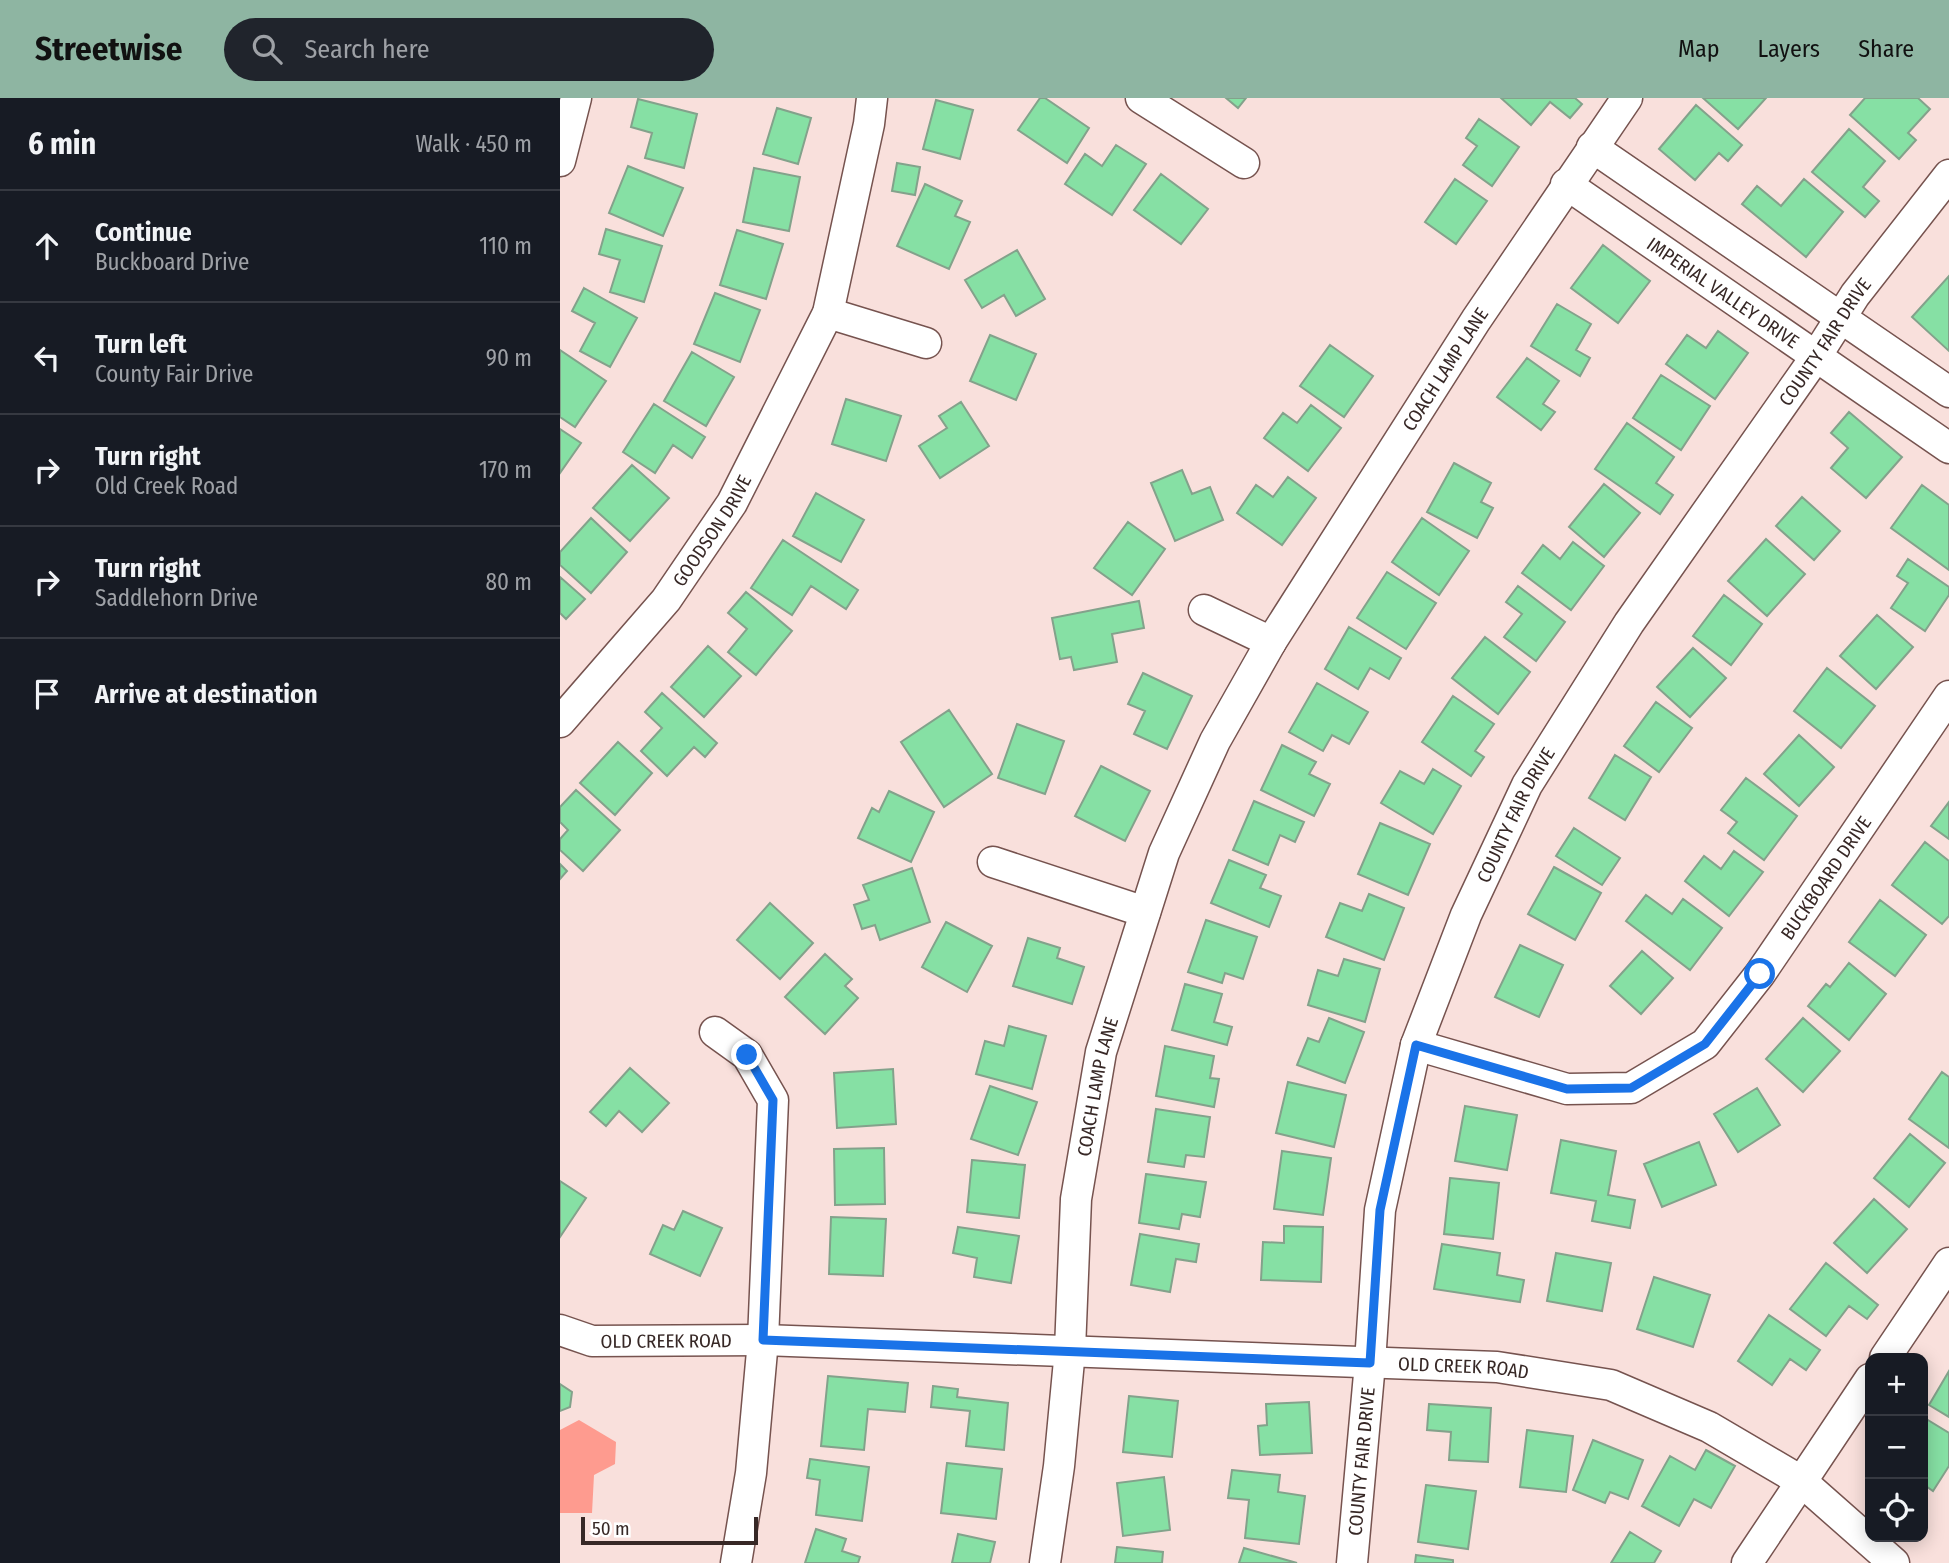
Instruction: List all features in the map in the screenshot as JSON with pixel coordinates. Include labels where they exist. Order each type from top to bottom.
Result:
[{"type":"street","points":[[560,161],[576,98]]},
{"type":"street","name":"GOODSON DRIVE","points":[[560,722],[666,600],[732,503],[828,313],[869,124],[872,98]]},
{"type":"street","points":[[1141,98],[1244,163]]},
{"type":"street","name":"COACH LAMP LANE","points":[[1045,1563],[1059,1466],[1070,1350],[1076,1199],[1099,1065],[1164,853],[1215,741],[1271,642],[1566,184],[1627,98]]},
{"type":"street","points":[[1592,147],[1949,392]]},
{"type":"street","name":"COUNTY FAIR DRIVE","points":[[1352,1563],[1370,1363],[1380,1210],[1416,1045],[1466,915],[1527,785],[1629,623],[1815,359],[1840,319],[1949,175]]},
{"type":"street","name":"IMPERIAL VALLEY DRIVE","points":[[1566,184],[1815,359],[1949,448]]},
{"type":"street","points":[[828,313],[926,343]]},
{"type":"street","points":[[1204,610],[1271,642]]},
{"type":"street","name":"BUCKBOARD DRIVE","points":[[1416,1045],[1567,1089],[1631,1088],[1705,1044],[1760,974],[1949,696]]},
{"type":"street","points":[[992,862],[1144,912]]},
{"type":"street","points":[[715,1032],[747,1055],[773,1100],[763,1340],[751,1473],[736,1563]]},
{"type":"street","points":[[1888,1353],[1949,1263]]},
{"type":"street","name":"OLD CREEK ROAD","points":[[560,1331],[592,1340],[763,1340],[1497,1367],[1611,1385],[1709,1427],[1801,1481],[1894,1563]]},
{"type":"street","points":[[1747,1563],[1865,1386]]},
{"type":"shaded area","points":[[579,1420],[616,1442],[615,1464],[594,1475],[592,1513],[560,1513],[560,1430]]},
{"type":"building","points":[[1040,98],[1045,98],[1089,128],[1067,163],[1018,130]]},
{"type":"building","points":[[1226,98],[1246,98],[1238,108]]},
{"type":"building","points":[[1501,98],[1575,98],[1582,104],[1570,118],[1550,102],[1531,125]]},
{"type":"building","points":[[1703,98],[1766,98],[1738,129]]},
{"type":"building","points":[[1865,98],[1918,98],[1930,109],[1908,133],[1916,140],[1899,159],[1850,115]]},
{"type":"building","points":[[638,99],[697,114],[684,168],[645,158],[652,133],[631,127]]},
{"type":"building","points":[[936,100],[973,110],[960,159],[923,149]]},
{"type":"building","points":[[1696,105],[1742,145],[1728,161],[1719,153],[1695,180],[1659,149]]},
{"type":"building","points":[[777,108],[811,118],[798,164],[763,154]]},
{"type":"building","points":[[1479,119],[1519,147],[1492,186],[1463,165],[1477,146],[1466,138]]},
{"type":"building","points":[[1849,129],[1885,161],[1863,187],[1879,201],[1865,217],[1812,172]]},
{"type":"building","points":[[1116,145],[1146,164],[1112,215],[1065,184],[1085,154],[1102,166]]},
{"type":"building","points":[[897,163],[920,167],[915,195],[892,191]]},
{"type":"building","points":[[628,166],[683,188],[663,236],[609,213]]},
{"type":"building","points":[[754,168],[800,177],[789,231],[743,222]]},
{"type":"building","points":[[1161,174],[1208,209],[1181,244],[1134,210]]},
{"type":"building","points":[[1455,179],[1487,201],[1456,244],[1425,222]]},
{"type":"building","points":[[1804,179],[1843,212],[1806,257],[1742,204],[1757,186],[1781,206]]},
{"type":"building","points":[[925,184],[962,201],[955,216],[970,222],[949,269],[897,246]]},
{"type":"building","points":[[606,229],[662,246],[644,302],[610,292],[620,260],[599,254]]},
{"type":"building","points":[[737,230],[783,244],[766,299],[720,285]]},
{"type":"building","points":[[1603,245],[1650,281],[1618,323],[1571,288]]},
{"type":"building","points":[[1017,250],[1045,299],[1016,316],[1004,295],[982,308],[965,280]]},
{"type":"building","points":[[1949,276],[1949,351],[1912,317]]},
{"type":"building","points":[[584,288],[637,318],[610,367],[580,351],[595,323],[572,311]]},
{"type":"building","points":[[715,293],[760,310],[740,362],[694,344]]},
{"type":"building","points":[[1557,304],[1591,324],[1576,350],[1590,358],[1580,376],[1531,346]]},
{"type":"building","points":[[1718,331],[1748,353],[1715,399],[1666,364],[1687,335],[1706,348]]},
{"type":"building","points":[[990,335],[1036,354],[1016,400],[970,381]]},
{"type":"building","points":[[1330,345],[1373,376],[1344,417],[1300,386]]},
{"type":"building","points":[[560,350],[606,381],[575,427],[560,417]]},
{"type":"building","points":[[692,352],[734,377],[706,426],[664,401]]},
{"type":"building","points":[[1527,358],[1559,381],[1543,404],[1555,412],[1541,430],[1497,397]]},
{"type":"building","points":[[1661,375],[1710,406],[1681,450],[1633,418]]},
{"type":"building","points":[[846,399],[901,416],[886,461],[832,444]]},
{"type":"building","points":[[961,402],[989,446],[940,478],[919,446],[947,428],[939,416]]},
{"type":"building","points":[[654,404],[705,437],[692,458],[673,445],[655,473],[623,452]]},
{"type":"building","points":[[1311,405],[1341,428],[1308,471],[1264,438],[1283,413],[1297,423]]},
{"type":"building","points":[[1849,412],[1902,457],[1866,498],[1831,468],[1848,448],[1831,433]]},
{"type":"building","points":[[1627,423],[1674,457],[1656,483],[1673,495],[1660,514],[1595,469]]},
{"type":"building","points":[[560,429],[581,443],[560,473]]},
{"type":"building","points":[[1454,463],[1491,483],[1481,502],[1493,508],[1477,538],[1427,512]]},
{"type":"building","points":[[632,465],[669,498],[630,541],[593,508]]},
{"type":"building","points":[[1182,470],[1192,494],[1210,487],[1223,520],[1175,541],[1151,483]]},
{"type":"building","points":[[1288,477],[1316,498],[1282,545],[1237,513],[1256,485],[1273,497]]},
{"type":"building","points":[[1604,484],[1640,513],[1604,557],[1569,527]]},
{"type":"building","points":[[1922,485],[1949,505],[1949,570],[1891,528]]},
{"type":"building","points":[[816,493],[864,520],[841,562],[793,536]]},
{"type":"building","points":[[1802,497],[1840,531],[1814,560],[1776,526]]},
{"type":"building","points":[[591,518],[627,552],[591,593],[560,565],[560,552]]},
{"type":"building","points":[[1422,518],[1469,551],[1439,595],[1392,562]]},
{"type":"building","points":[[1128,522],[1165,549],[1132,595],[1094,568]]},
{"type":"building","points":[[1766,539],[1805,574],[1767,616],[1728,581]]},
{"type":"building","points":[[783,540],[858,590],[846,609],[811,586],[792,615],[751,588]]},
{"type":"building","points":[[1573,542],[1604,566],[1571,610],[1522,573],[1543,545],[1560,559]]},
{"type":"building","points":[[1908,559],[1949,587],[1949,595],[1925,631],[1891,608],[1908,583],[1897,576]]},
{"type":"building","points":[[1387,572],[1436,603],[1406,649],[1357,618]]},
{"type":"building","points":[[560,577],[585,599],[566,619],[560,613]]},
{"type":"building","points":[[1518,586],[1565,622],[1536,661],[1504,637],[1522,614],[1506,602]]},
{"type":"building","points":[[746,592],[792,631],[756,675],[728,652],[747,629],[728,613]]},
{"type":"building","points":[[1724,595],[1762,624],[1731,665],[1693,636]]},
{"type":"building","points":[[1139,601],[1144,628],[1112,634],[1117,662],[1074,670],[1071,657],[1060,659],[1052,618]]},
{"type":"building","points":[[1877,615],[1913,647],[1876,689],[1840,656]]},
{"type":"building","points":[[1349,627],[1401,658],[1389,679],[1370,668],[1358,689],[1325,669]]},
{"type":"building","points":[[1485,637],[1530,672],[1498,714],[1452,678]]},
{"type":"building","points":[[708,646],[741,676],[704,717],[671,687]]},
{"type":"building","points":[[1693,648],[1726,678],[1690,717],[1657,687]]},
{"type":"building","points":[[1827,668],[1875,706],[1841,748],[1794,711]]},
{"type":"building","points":[[1143,673],[1192,696],[1167,749],[1134,734],[1145,711],[1128,704]]},
{"type":"building","points":[[1317,683],[1368,712],[1349,744],[1332,735],[1323,751],[1289,732]]},
{"type":"building","points":[[662,693],[717,743],[705,757],[694,747],[667,776],[641,751],[662,728],[645,712]]},
{"type":"building","points":[[1453,696],[1494,724],[1475,751],[1484,757],[1471,776],[1422,742]]},
{"type":"building","points":[[1656,702],[1692,728],[1659,772],[1624,746]]},
{"type":"building","points":[[949,710],[992,774],[944,807],[901,742]]},
{"type":"building","points":[[1017,724],[1064,741],[1045,794],[998,778]]},
{"type":"building","points":[[1799,735],[1834,767],[1799,806],[1764,774]]},
{"type":"building","points":[[618,742],[652,773],[615,815],[580,783]]},
{"type":"building","points":[[1282,745],[1316,762],[1309,774],[1330,784],[1314,816],[1261,790]]},
{"type":"building","points":[[1615,755],[1651,777],[1625,820],[1589,798]]},
{"type":"building","points":[[1101,766],[1150,791],[1125,841],[1075,816]]},
{"type":"building","points":[[1433,769],[1461,786],[1433,834],[1381,803],[1400,771],[1424,784]]},
{"type":"building","points":[[1746,778],[1797,816],[1764,860],[1728,833],[1737,822],[1721,810]]},
{"type":"building","points":[[576,790],[620,830],[583,871],[560,850],[560,839],[568,830],[560,822],[560,807]]},
{"type":"building","points":[[889,791],[934,812],[911,862],[858,838],[872,808],[879,812]]},
{"type":"building","points":[[1254,801],[1304,822],[1295,842],[1280,835],[1268,865],[1233,850]]},
{"type":"building","points":[[1949,802],[1949,839],[1931,826]]},
{"type":"building","points":[[1380,823],[1430,844],[1408,895],[1358,874]]},
{"type":"building","points":[[1574,828],[1620,858],[1602,885],[1556,856]]},
{"type":"building","points":[[1925,842],[1949,861],[1949,916],[1942,924],[1892,885]]},
{"type":"building","points":[[1734,851],[1763,872],[1729,916],[1685,881],[1704,856],[1721,869]]},
{"type":"building","points":[[1229,860],[1266,875],[1260,888],[1281,896],[1269,927],[1211,903]]},
{"type":"building","points":[[560,864],[567,871],[560,879]]},
{"type":"building","points":[[1554,867],[1601,893],[1575,940],[1528,914]]},
{"type":"building","points":[[912,868],[930,922],[880,940],[875,925],[862,929],[854,905],[869,900],[863,885]]},
{"type":"building","points":[[1369,894],[1404,908],[1384,960],[1326,937],[1340,903],[1362,911]]},
{"type":"building","points":[[1646,895],[1672,914],[1683,899],[1722,928],[1690,970],[1626,921]]},
{"type":"building","points":[[1880,900],[1926,935],[1895,976],[1849,942]]},
{"type":"building","points":[[770,903],[813,943],[780,979],[737,940]]},
{"type":"building","points":[[1206,920],[1257,937],[1243,979],[1225,973],[1222,983],[1188,972]]},
{"type":"building","points":[[946,922],[992,946],[967,992],[922,967]]},
{"type":"building","points":[[1028,938],[1060,948],[1057,958],[1084,967],[1072,1004],[1013,986]]},
{"type":"building","points":[[1520,945],[1563,965],[1539,1017],[1495,997]]},
{"type":"building","points":[[1642,951],[1673,978],[1641,1014],[1610,986]]},
{"type":"building","points":[[825,954],[852,979],[845,986],[858,998],[825,1034],[785,997]]},
{"type":"building","points":[[1344,959],[1380,969],[1365,1022],[1308,1005],[1318,970],[1338,976]]},
{"type":"building","points":[[1849,963],[1886,994],[1849,1040],[1808,1006],[1826,984],[1830,987]]},
{"type":"building","points":[[1185,984],[1222,994],[1214,1022],[1232,1027],[1227,1045],[1172,1030]]},
{"type":"building","points":[[1329,1018],[1364,1032],[1345,1083],[1297,1065],[1308,1038],[1319,1042]]},
{"type":"building","points":[[1803,1018],[1840,1051],[1803,1092],[1766,1059]]},
{"type":"building","points":[[1009,1026],[1046,1036],[1032,1089],[976,1074],[985,1041],[1004,1046]]},
{"type":"building","points":[[1165,1046],[1214,1056],[1210,1078],[1219,1079],[1214,1107],[1156,1096]]},
{"type":"building","points":[[630,1068],[669,1103],[642,1132],[619,1111],[606,1126],[590,1112]]},
{"type":"building","points":[[893,1069],[896,1124],[837,1128],[834,1073]]},
{"type":"building","points":[[1942,1072],[1949,1077],[1949,1148],[1909,1119]]},
{"type":"building","points":[[1288,1082],[1346,1095],[1334,1147],[1276,1133]]},
{"type":"building","points":[[990,1086],[1037,1102],[1018,1155],[971,1139]]},
{"type":"building","points":[[1757,1088],[1780,1125],[1738,1152],[1714,1114]]},
{"type":"building","points":[[1465,1106],[1517,1115],[1507,1170],[1455,1161]]},
{"type":"building","points":[[1156,1109],[1210,1117],[1204,1157],[1186,1155],[1184,1167],[1148,1162]]},
{"type":"building","points":[[1910,1134],[1945,1163],[1909,1207],[1874,1178]]},
{"type":"building","points":[[1561,1140],[1616,1151],[1608,1195],[1635,1200],[1630,1228],[1592,1221],[1596,1201],[1551,1193]]},
{"type":"building","points":[[1699,1142],[1716,1185],[1662,1207],[1644,1164]]},
{"type":"building","points":[[884,1148],[885,1204],[835,1205],[834,1149]]},
{"type":"building","points":[[1282,1151],[1331,1158],[1323,1215],[1274,1209]]},
{"type":"building","points":[[972,1160],[1025,1165],[1019,1218],[967,1212]]},
{"type":"building","points":[[1146,1174],[1206,1182],[1200,1217],[1182,1214],[1179,1229],[1139,1223]]},
{"type":"building","points":[[1450,1178],[1499,1183],[1493,1239],[1444,1234]]},
{"type":"building","points":[[560,1181],[586,1198],[560,1237]]},
{"type":"building","points":[[1874,1199],[1907,1229],[1867,1273],[1834,1243]]},
{"type":"building","points":[[683,1211],[722,1228],[700,1276],[650,1254],[663,1225],[674,1230]]},
{"type":"building","points":[[831,1217],[886,1219],[883,1276],[829,1274]]},
{"type":"building","points":[[1284,1226],[1323,1227],[1321,1282],[1261,1280],[1263,1242],[1284,1243]]},
{"type":"building","points":[[958,1227],[1019,1236],[1011,1283],[974,1277],[977,1258],[953,1253]]},
{"type":"building","points":[[1140,1234],[1199,1244],[1196,1262],[1176,1259],[1170,1292],[1131,1285]]},
{"type":"building","points":[[1442,1244],[1500,1253],[1497,1275],[1524,1280],[1520,1302],[1434,1289]]},
{"type":"building","points":[[1556,1253],[1611,1263],[1602,1311],[1547,1301]]},
{"type":"building","points":[[1826,1263],[1878,1305],[1867,1319],[1849,1306],[1826,1336],[1790,1309]]},
{"type":"building","points":[[1654,1277],[1710,1295],[1693,1347],[1637,1329]]},
{"type":"building","points":[[1769,1315],[1820,1350],[1806,1370],[1790,1359],[1772,1385],[1738,1361]]},
{"type":"building","points":[[1949,1371],[1949,1417],[1929,1405]]},
{"type":"building","points":[[828,1376],[908,1383],[905,1412],[868,1409],[864,1450],[821,1446]]},
{"type":"building","points":[[560,1384],[572,1392],[570,1407],[560,1411]]},
{"type":"building","points":[[933,1386],[958,1389],[957,1397],[1008,1403],[1004,1450],[966,1446],[970,1411],[931,1407]]},
{"type":"building","points":[[1129,1396],[1178,1401],[1172,1457],[1123,1452]]},
{"type":"building","points":[[1309,1402],[1312,1453],[1260,1455],[1258,1426],[1267,1425],[1266,1404]]},
{"type":"building","points":[[1429,1404],[1491,1408],[1488,1462],[1449,1460],[1451,1432],[1427,1430]]},
{"type":"building","points":[[1928,1420],[1949,1433],[1949,1466],[1933,1491],[1928,1488]]},
{"type":"building","points":[[1527,1430],[1573,1436],[1566,1492],[1520,1487]]},
{"type":"building","points":[[1593,1440],[1643,1460],[1628,1499],[1610,1492],[1605,1503],[1573,1490]]},
{"type":"building","points":[[1706,1450],[1735,1466],[1711,1508],[1694,1499],[1679,1526],[1642,1506],[1670,1456],[1695,1470]]},
{"type":"building","points":[[810,1459],[869,1467],[862,1521],[816,1515],[820,1480],[807,1478]]},
{"type":"building","points":[[947,1463],[1002,1469],[996,1519],[941,1513]]},
{"type":"building","points":[[1232,1470],[1280,1475],[1278,1492],[1305,1496],[1299,1544],[1245,1538],[1249,1500],[1228,1498]]},
{"type":"building","points":[[1164,1477],[1170,1530],[1123,1536],[1117,1483]]},
{"type":"building","points":[[1426,1485],[1476,1491],[1468,1549],[1418,1542]]},
{"type":"building","points":[[816,1529],[846,1539],[842,1551],[860,1557],[858,1563],[805,1563]]},
{"type":"building","points":[[1630,1532],[1661,1551],[1654,1563],[1611,1563]]},
{"type":"building","points":[[958,1534],[995,1542],[990,1563],[952,1563]]},
{"type":"building","points":[[1117,1547],[1163,1552],[1162,1563],[1115,1563]]},
{"type":"building","points":[[1244,1548],[1297,1563],[1239,1563]]},
{"type":"building","points":[[1416,1555],[1453,1560],[1453,1563],[1415,1563]]},
{"type":"route","points":[[747,1055],[773,1100],[763,1340],[1370,1363],[1380,1210],[1416,1045],[1507,1074],[1567,1089],[1631,1088],[1705,1044],[1760,974]]}]
